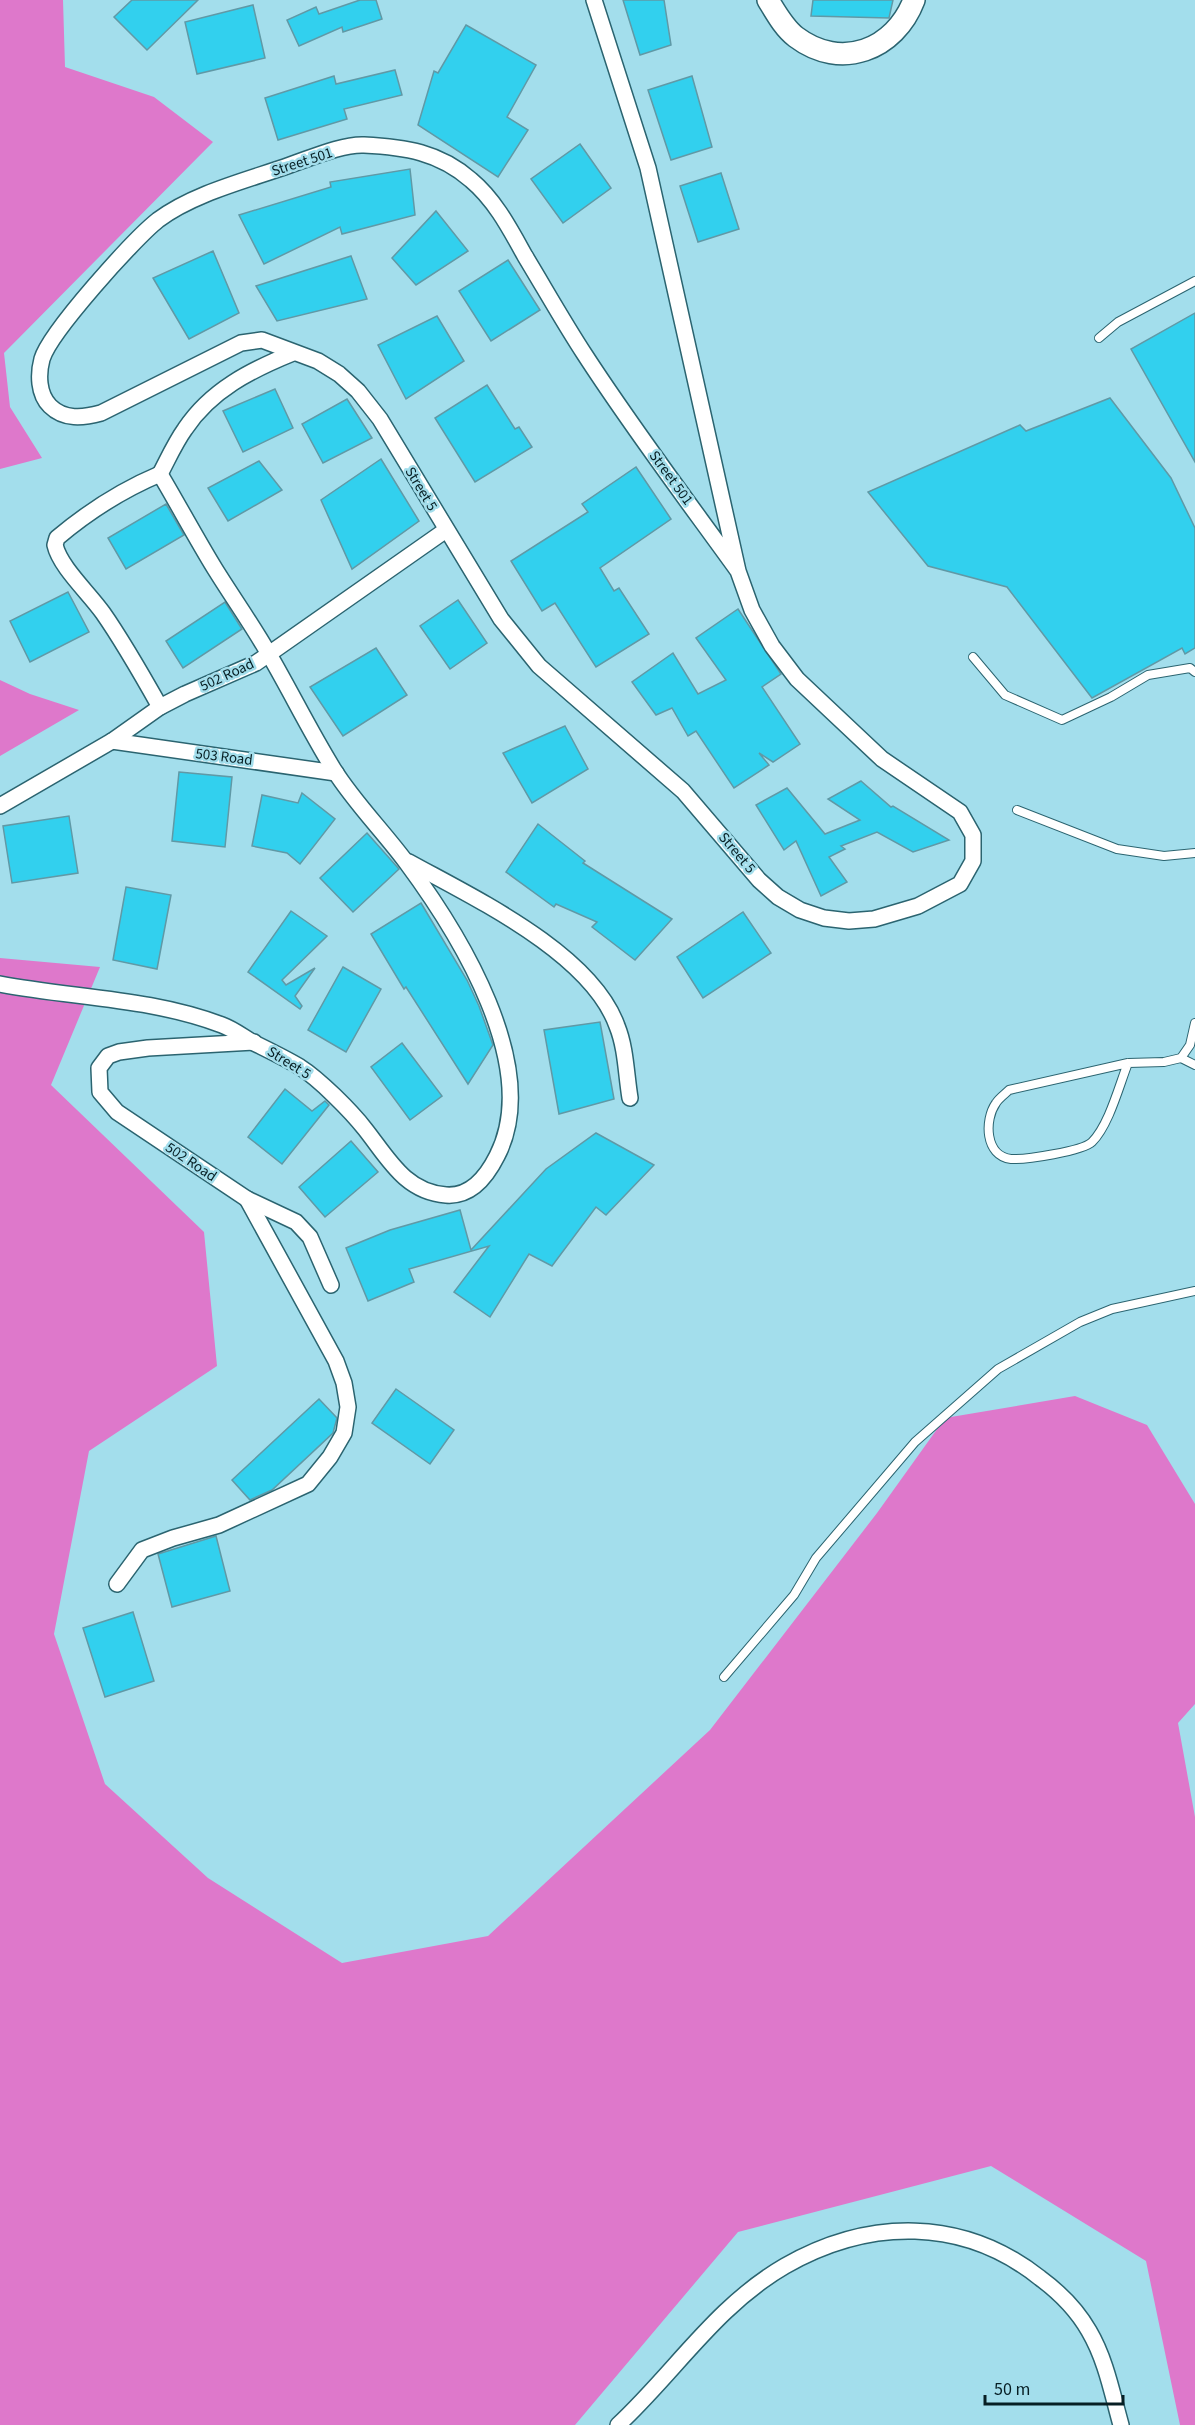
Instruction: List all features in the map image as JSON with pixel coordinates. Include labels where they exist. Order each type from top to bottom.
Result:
[{"type":"street","name":"Street 5","points":[[293,353],[318,361],[339,374],[371,406],[501,619],[539,666],[683,791],[759,880],[778,897],[800,910],[824,918],[849,921],[874,919],[918,906],[960,884],[973,861],[973,835],[960,812],[882,759],[797,679],[772,646],[757,619],[738,571],[648,168],[594,0]]},
{"type":"street","points":[[768,0],[795,37],[816,48],[843,54],[864,51],[885,41],[904,19],[914,0]]},
{"type":"street","name":"Street 501","points":[[293,353],[262,340],[241,343],[101,413],[85,417],[67,416],[54,410],[46,403],[41,388],[42,358],[57,332],[133,244],[160,219],[175,209],[215,191],[324,153],[360,144],[416,150],[448,163],[473,181],[503,216],[585,354],[643,440],[738,571]]},
{"type":"street","points":[[160,707],[130,654],[95,601],[65,565],[55,545],[57,538],[106,501],[131,486],[160,474],[183,431],[217,393],[251,372],[293,353]]},
{"type":"street","name":"Street 5","points":[[0,984],[73,993],[184,1013],[225,1026],[304,1070],[362,1125],[400,1176],[426,1191],[449,1195],[459,1194],[474,1187],[491,1168],[508,1126],[511,1109],[502,1044],[481,984],[466,952],[404,860],[336,773],[269,654],[214,567],[160,474]]},
{"type":"street","name":"502 Road","points":[[0,806],[112,741],[160,707],[184,694],[240,672],[446,530]]},
{"type":"street","name":"503 Road","points":[[112,741],[336,773]]},
{"type":"street","points":[[404,860],[483,903],[527,931],[588,979],[608,1006],[617,1025],[622,1040],[630,1098]]},
{"type":"street","name":"502 Road","points":[[254,1042],[148,1048],[119,1052],[102,1061],[98,1081],[104,1099],[117,1112],[247,1199],[296,1222],[310,1237],[331,1285]]},
{"type":"street","points":[[117,1584],[142,1550],[173,1538],[219,1525],[308,1484],[330,1457],[344,1433],[348,1407],[344,1383],[336,1361],[247,1199]]},
{"type":"street","points":[[618,2425],[706,2329],[785,2266],[849,2239],[880,2232],[909,2230],[945,2232],[986,2244],[1027,2267],[1052,2287],[1073,2308],[1098,2346],[1121,2425]]},
{"type":"lane","points":[[1099,338],[1118,322],[1195,281]]},
{"type":"lane","points":[[973,657],[1005,695],[1062,720],[1111,697],[1148,675],[1190,668],[1195,672]]},
{"type":"lane","points":[[1017,810],[1117,849],[1164,856],[1195,853]]},
{"type":"lane","points":[[1181,1058],[1190,1045],[1195,1023]]},
{"type":"lane","points":[[1128,1063],[1100,1129],[1089,1145],[1071,1152],[1010,1159],[997,1152],[989,1139],[988,1123],[995,1103],[1009,1090],[1128,1063],[1164,1062],[1181,1058],[1195,1065]]},
{"type":"lane","points":[[724,1677],[794,1595],[816,1558],[915,1442],[998,1370],[1080,1322],[1112,1308],[1195,1291]]},
{"type":"shaded area","points":[[0,0],[63,0],[65,67],[154,97],[213,142],[4,353],[10,407],[42,458],[0,469]]},
{"type":"shaded area","points":[[0,680],[30,694],[79,710],[0,756]]},
{"type":"shaded area","points":[[0,958],[100,967],[51,1085],[204,1232],[217,1366],[89,1451],[54,1634],[105,1784],[208,1878],[342,1963],[488,1936],[710,1730],[877,1513],[945,1418],[1075,1396],[1147,1425],[1195,1504],[1195,1704],[1178,1723],[1195,1817],[1195,2425],[1180,2425],[1146,2261],[991,2166],[738,2232],[575,2425],[0,2425]]},
{"type":"building","points":[[132,0],[198,0],[147,50],[114,17]]},
{"type":"building","points":[[360,0],[376,0],[382,19],[343,32],[342,27],[299,46],[287,20],[316,7],[319,14]]},
{"type":"building","points":[[623,0],[664,0],[671,45],[640,55]]},
{"type":"building","points":[[813,0],[893,0],[889,18],[811,16]]},
{"type":"building","points":[[253,5],[265,58],[197,74],[185,22]]},
{"type":"building","points":[[466,25],[536,65],[507,117],[528,130],[498,177],[418,125],[434,71],[438,73]]},
{"type":"building","points":[[395,70],[402,95],[344,109],[347,119],[278,140],[265,98],[334,76],[336,84]]},
{"type":"building","points":[[692,76],[712,147],[671,160],[648,90]]},
{"type":"building","points":[[580,144],[611,188],[563,223],[531,179]]},
{"type":"building","points":[[410,169],[415,215],[342,234],[340,227],[264,264],[239,215],[331,187],[330,182]]},
{"type":"building","points":[[721,173],[739,229],[698,242],[680,186]]},
{"type":"building","points":[[436,211],[468,251],[416,285],[392,258]]},
{"type":"building","points":[[213,251],[239,313],[189,339],[153,278]]},
{"type":"building","points":[[351,256],[367,299],[277,321],[256,286]]},
{"type":"building","points":[[508,260],[540,310],[491,341],[459,291]]},
{"type":"building","points":[[1195,313],[1195,462],[1131,349]]},
{"type":"building","points":[[437,316],[464,361],[406,399],[378,345]]},
{"type":"building","points":[[487,385],[515,429],[519,427],[532,447],[475,482],[435,418]]},
{"type":"building","points":[[275,389],[293,428],[243,452],[223,411]]},
{"type":"building","points":[[1110,398],[1171,478],[1195,528],[1195,648],[1185,654],[1182,648],[1092,698],[1007,587],[928,566],[868,492],[1020,425],[1026,431]]},
{"type":"building","points":[[347,399],[372,438],[323,463],[302,424]]},
{"type":"building","points":[[381,459],[419,521],[352,569],[321,500]]},
{"type":"building","points":[[259,461],[282,490],[228,521],[208,488]]},
{"type":"building","points":[[636,467],[671,519],[600,568],[614,591],[619,588],[649,634],[596,667],[555,603],[542,611],[511,561],[588,512],[582,504]]},
{"type":"building","points":[[166,504],[184,535],[126,569],[108,538]]},
{"type":"building","points":[[68,592],[89,632],[30,662],[10,621]]},
{"type":"building","points":[[458,600],[487,643],[450,669],[420,626]]},
{"type":"building","points":[[225,602],[242,629],[183,668],[166,641]]},
{"type":"building","points":[[738,609],[781,674],[762,687],[800,744],[773,762],[759,753],[769,765],[734,788],[696,731],[688,736],[672,708],[656,715],[632,682],[673,653],[698,694],[726,680],[696,638]]},
{"type":"building","points":[[376,648],[407,695],[343,736],[310,687]]},
{"type":"building","points":[[565,726],[588,769],[532,803],[503,753]]},
{"type":"building","points":[[179,772],[232,777],[225,847],[172,841]]},
{"type":"building","points":[[861,781],[891,807],[893,806],[949,840],[913,852],[877,832],[841,846],[845,849],[829,857],[847,882],[821,896],[796,841],[784,850],[756,805],[787,788],[825,834],[860,820],[828,799]]},
{"type":"building","points":[[302,793],[335,819],[300,864],[287,853],[252,846],[262,795],[298,803]]},
{"type":"building","points":[[69,816],[78,873],[12,883],[3,826]]},
{"type":"building","points":[[538,824],[585,861],[583,863],[672,919],[635,960],[592,927],[597,922],[556,904],[554,907],[506,872]]},
{"type":"building","points":[[367,833],[399,869],[353,912],[320,878]]},
{"type":"building","points":[[126,887],[171,895],[157,969],[113,960]]},
{"type":"building","points":[[421,903],[467,980],[493,1045],[468,1084],[406,987],[404,989],[371,934]]},
{"type":"building","points":[[291,911],[327,936],[282,980],[286,985],[315,968],[295,996],[302,1006],[300,1009],[248,972]]},
{"type":"building","points":[[743,912],[771,953],[703,998],[677,957]]},
{"type":"building","points":[[343,967],[381,989],[346,1052],[308,1030]]},
{"type":"building","points":[[600,1022],[614,1099],[559,1114],[544,1030]]},
{"type":"building","points":[[402,1043],[442,1096],[410,1120],[371,1067]]},
{"type":"building","points":[[285,1089],[312,1111],[325,1101],[329,1105],[282,1164],[248,1137]]},
{"type":"building","points":[[596,1133],[654,1165],[606,1215],[596,1207],[552,1266],[529,1254],[490,1317],[454,1292],[489,1246],[409,1269],[414,1282],[368,1301],[346,1248],[390,1230],[460,1210],[471,1250],[546,1169]]},
{"type":"building","points":[[351,1141],[378,1172],[325,1217],[299,1187]]},
{"type":"building","points":[[396,1389],[454,1430],[430,1464],[372,1423]]},
{"type":"building","points":[[319,1399],[337,1418],[333,1433],[272,1490],[250,1500],[232,1480]]},
{"type":"building","points":[[216,1536],[230,1591],[172,1607],[158,1554]]},
{"type":"building","points":[[133,1612],[154,1681],[105,1697],[83,1628]]}]
